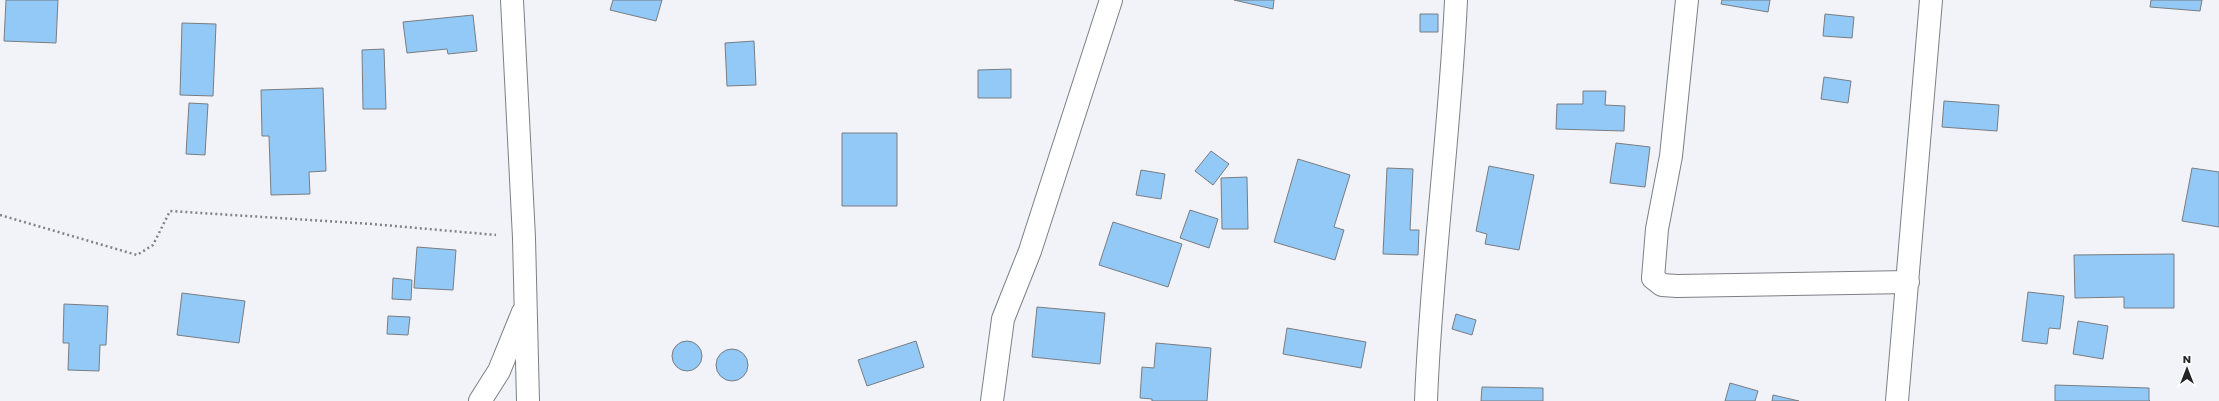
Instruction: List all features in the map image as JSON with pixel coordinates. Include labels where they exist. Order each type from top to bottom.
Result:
[{"type":"street","points":[[506,0],[512,0],[524,238],[528,401]]},
{"type":"street","points":[[992,401],[1003,318],[1030,251],[1111,0]]},
{"type":"street","points":[[1426,401],[1435,261],[1453,62],[1456,0]]},
{"type":"street","points":[[1687,0],[1671,156],[1657,229],[1653,278],[1662,285],[1677,286],[1908,282]]},
{"type":"street","points":[[1897,401],[1932,0]]},
{"type":"street","points":[[480,401],[499,371],[526,306]]},
{"type":"path","points":[[0,215],[137,255],[153,245],[170,211],[372,224],[524,238]]},
{"type":"building","points":[[6,0],[58,0],[56,43],[4,41]]},
{"type":"building","points":[[613,0],[662,0],[656,21],[610,10]]},
{"type":"building","points":[[1234,0],[1274,0],[1273,9]]},
{"type":"building","points":[[1722,0],[1770,0],[1768,12],[1721,4]]},
{"type":"building","points":[[2151,0],[2202,0],[2200,11],[2150,7]]},
{"type":"building","points":[[1420,14],[1438,14],[1438,32],[1420,32]]},
{"type":"building","points":[[1825,14],[1854,17],[1852,38],[1823,36]]},
{"type":"building","points":[[473,15],[477,51],[448,54],[447,49],[407,53],[403,22]]},
{"type":"building","points":[[182,23],[216,24],[213,96],[180,95]]},
{"type":"building","points":[[754,41],[756,85],[727,86],[725,43]]},
{"type":"building","points":[[384,49],[386,109],[363,109],[362,50]]},
{"type":"building","points":[[1011,69],[1011,98],[978,98],[978,70]]},
{"type":"building","points":[[1824,77],[1851,81],[1848,103],[1821,99]]},
{"type":"building","points":[[323,88],[326,171],[309,172],[310,194],[271,195],[269,136],[262,136],[261,90]]},
{"type":"building","points":[[1583,91],[1606,91],[1605,105],[1625,106],[1624,131],[1556,129],[1557,104],[1583,104]]},
{"type":"building","points":[[1944,101],[1999,105],[1997,131],[1942,127]]},
{"type":"building","points":[[189,103],[208,104],[205,155],[186,154]]},
{"type":"building","points":[[842,133],[897,133],[897,206],[842,206]]},
{"type":"building","points":[[1616,143],[1650,147],[1645,187],[1610,183]]},
{"type":"building","points":[[1211,151],[1229,164],[1213,185],[1195,171]]},
{"type":"building","points":[[1298,159],[1350,175],[1334,227],[1344,230],[1335,260],[1274,242]]},
{"type":"building","points":[[1489,166],[1534,175],[1519,250],[1485,244],[1487,234],[1476,231]]},
{"type":"building","points":[[1387,168],[1413,169],[1410,230],[1419,230],[1418,255],[1383,254]]},
{"type":"building","points":[[2192,168],[2219,172],[2219,227],[2182,221]]},
{"type":"building","points":[[1141,170],[1165,174],[1161,199],[1136,195]]},
{"type":"building","points":[[1247,177],[1248,229],[1222,229],[1221,178]]},
{"type":"building","points":[[1190,210],[1218,219],[1209,248],[1180,238]]},
{"type":"building","points":[[1113,222],[1182,244],[1168,287],[1099,265]]},
{"type":"building","points":[[417,247],[456,250],[453,290],[414,288]]},
{"type":"building","points":[[2174,254],[2174,308],[2124,308],[2124,297],[2075,298],[2074,255]]},
{"type":"building","points":[[393,278],[412,280],[411,300],[392,299]]},
{"type":"building","points":[[2028,292],[2064,296],[2060,329],[2049,328],[2047,344],[2022,341]]},
{"type":"building","points":[[182,293],[245,301],[239,343],[177,335]]},
{"type":"building","points":[[64,304],[108,306],[106,345],[100,345],[99,371],[68,370],[69,343],[63,343]]},
{"type":"building","points":[[1037,307],[1105,313],[1100,364],[1032,357]]},
{"type":"building","points":[[1456,314],[1476,320],[1472,335],[1452,329]]},
{"type":"building","points":[[388,316],[410,317],[408,335],[387,334]]},
{"type":"building","points":[[2078,321],[2108,326],[2103,359],[2073,354]]},
{"type":"building","points":[[1287,328],[1366,342],[1361,368],[1283,354]]},
{"type":"building","points":[[687,341],[698,345],[702,356],[698,367],[687,371],[676,367],[672,356],[676,345]]},
{"type":"building","points":[[916,341],[924,367],[867,386],[858,360]]},
{"type":"building","points":[[1156,343],[1211,348],[1207,401],[1152,401],[1152,399],[1140,398],[1142,367],[1154,368]]},
{"type":"building","points":[[732,349],[743,354],[748,365],[743,376],[732,381],[721,376],[716,365],[721,354]]},
{"type":"building","points":[[1730,383],[1758,391],[1755,401],[1725,401]]},
{"type":"building","points":[[2055,385],[2149,388],[2150,401],[2055,401]]},
{"type":"building","points":[[1482,387],[1543,388],[1543,401],[1481,401]]},
{"type":"building","points":[[1773,395],[1799,401],[1772,401]]}]
